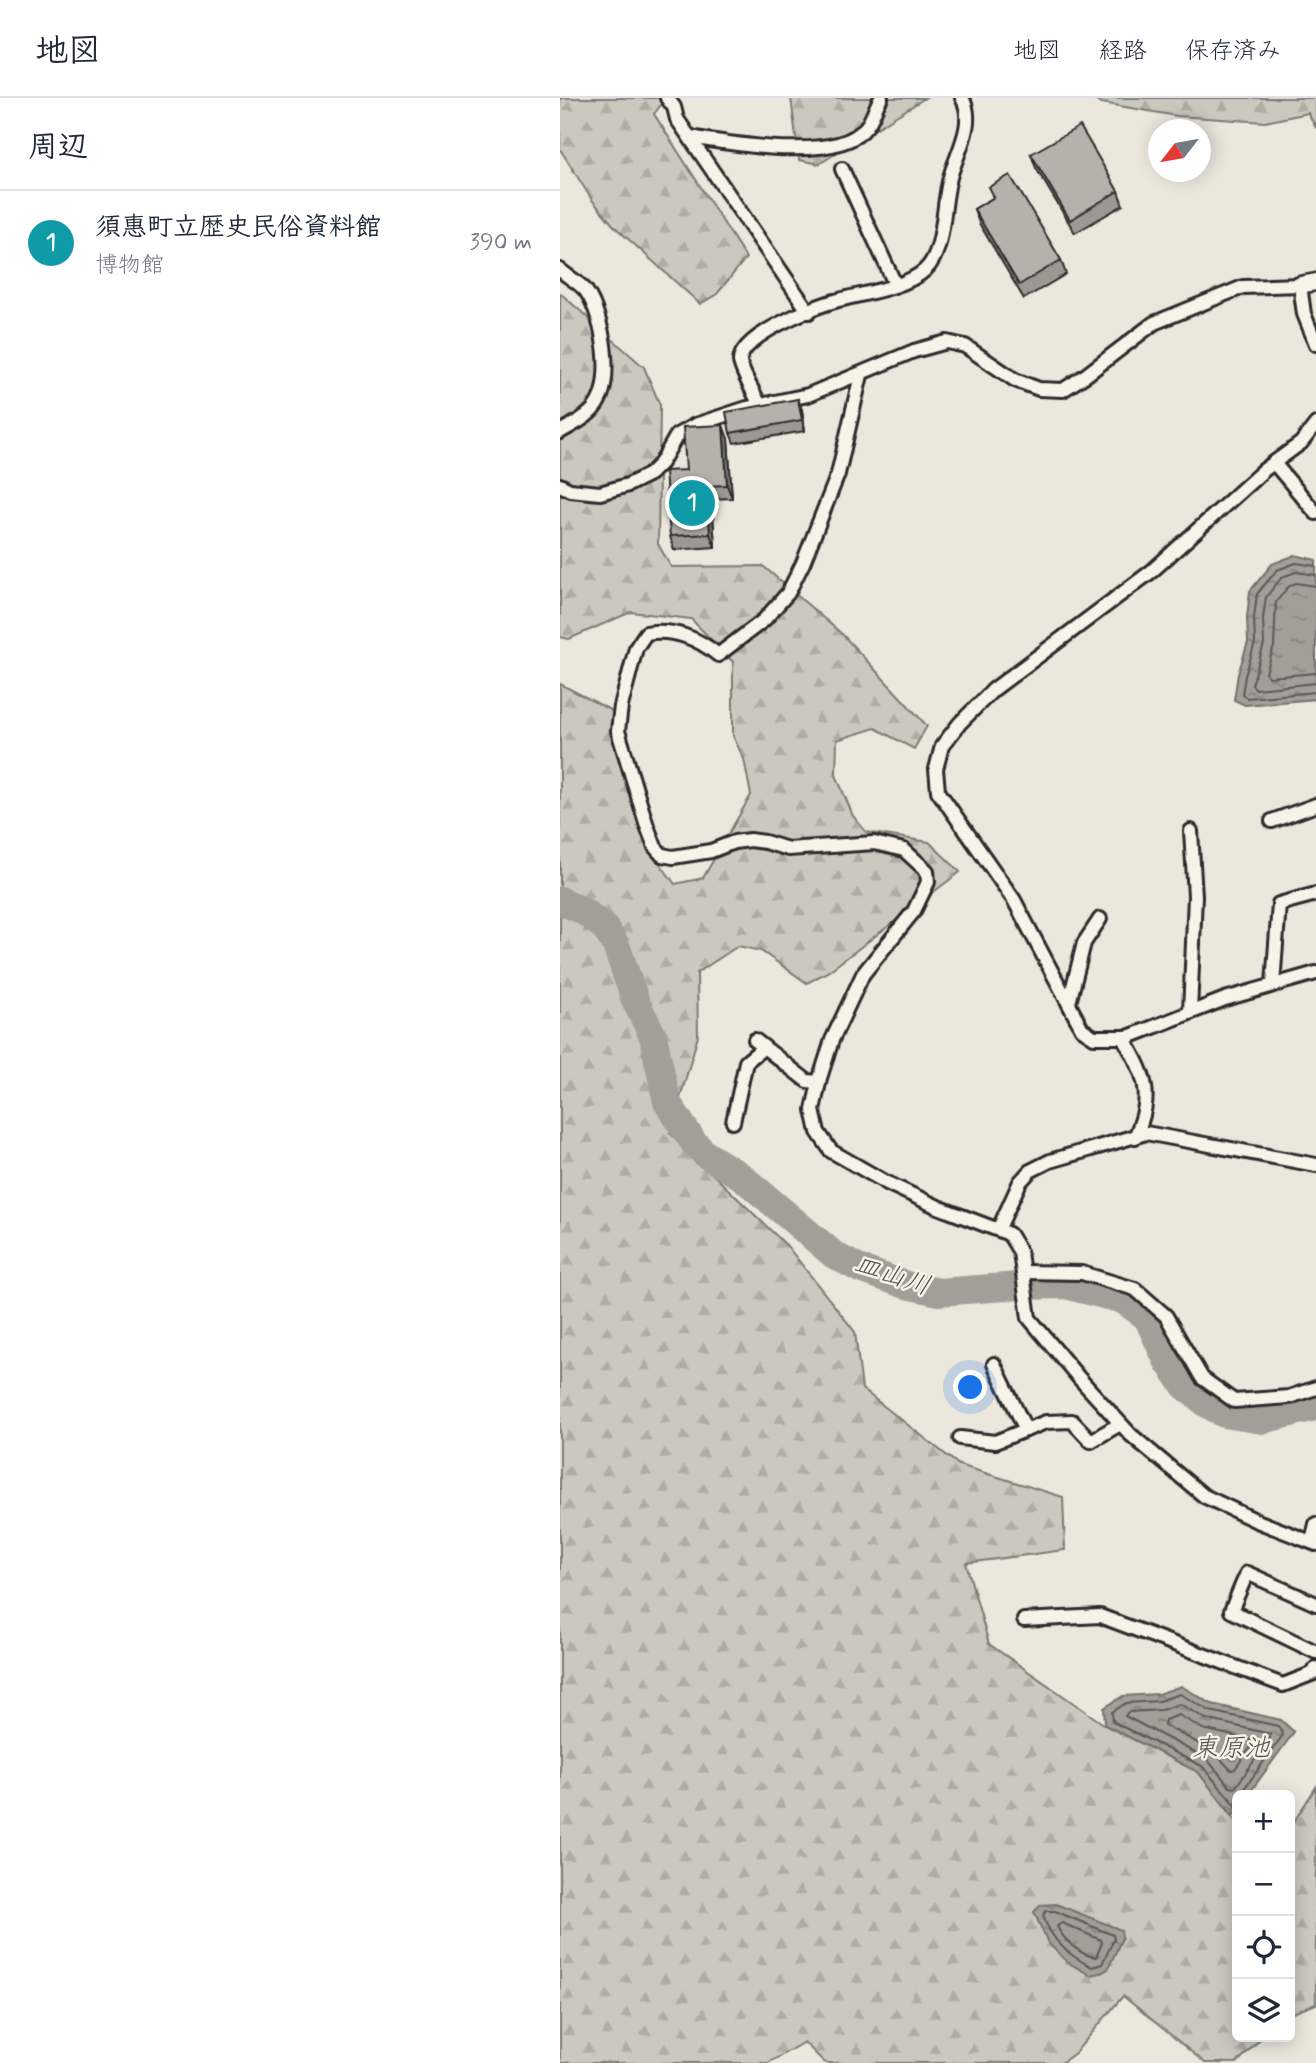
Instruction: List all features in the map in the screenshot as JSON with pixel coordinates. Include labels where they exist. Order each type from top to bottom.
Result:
[{"type":"street","points":[[690,136],[762,148],[792,149],[834,144],[853,137],[866,128],[881,98]]},
{"type":"street","points":[[760,405],[740,362],[743,350],[751,340],[831,302],[895,284],[923,272],[935,259],[950,177],[966,132],[968,116],[962,98]]},
{"type":"street","points":[[673,101],[677,119],[809,312]]},
{"type":"street","points":[[842,169],[895,284]]},
{"type":"street","points":[[560,270],[585,290],[597,313],[605,351],[604,385],[597,405],[582,419],[560,432]]},
{"type":"street","points":[[560,485],[570,490],[600,493],[628,485],[650,474],[661,463],[677,435],[695,425],[760,405],[808,395],[914,351],[947,342],[965,346],[1015,380],[1039,389],[1063,390],[1154,323],[1243,286],[1308,284],[1304,314],[1316,344]]},
{"type":"street","points":[[861,375],[838,474],[803,564],[788,593],[764,620],[718,655],[709,647],[682,635],[660,631],[646,633],[636,648],[621,706],[618,731],[654,847],[662,855],[673,857],[711,850],[734,842],[765,842],[788,849],[874,843],[904,850],[927,871],[928,882],[914,911],[863,974],[832,1040],[818,1082],[813,1110],[818,1132],[831,1151],[887,1183],[938,1208],[983,1226],[999,1228],[1009,1234],[1020,1252],[1029,1318],[1120,1424],[1204,1496],[1257,1521],[1314,1543],[1316,1524]]},
{"type":"street","points":[[1316,424],[1301,443],[1274,463],[1152,571],[993,690],[960,723],[942,746],[936,769],[938,791],[1014,900],[1082,1029],[1094,1037],[1128,1037],[1190,1012],[1273,984],[1316,973]]},
{"type":"street","points":[[1274,463],[1316,513]]},
{"type":"street","points":[[1272,821],[1316,805]]},
{"type":"street","points":[[1190,1012],[1195,896],[1191,831]]},
{"type":"street","points":[[1273,984],[1279,904],[1316,894]]},
{"type":"street","points":[[1069,1003],[1084,943],[1100,919]]},
{"type":"street","points":[[1123,1037],[1139,1064],[1145,1081],[1147,1100],[1143,1121],[1135,1137]]},
{"type":"street","points":[[733,1122],[746,1062],[760,1043],[807,1081],[818,1082]]},
{"type":"street","points":[[999,1228],[1020,1182],[1030,1171],[1050,1161],[1146,1133],[1316,1165]]},
{"type":"street","points":[[1024,1272],[1082,1273],[1135,1289],[1166,1316],[1202,1378],[1234,1401],[1289,1397],[1316,1388]]},
{"type":"street","points":[[994,1364],[1026,1430]]},
{"type":"street","points":[[960,1438],[995,1442],[1046,1422],[1072,1421],[1091,1441],[1120,1424]]},
{"type":"street","points":[[1316,1604],[1247,1573],[1231,1611],[1316,1652]]},
{"type":"street","points":[[1024,1620],[1100,1616],[1283,1685],[1315,1673]]},
{"type":"green space","points":[[560,98],[666,98],[654,114],[746,258],[717,294],[700,304],[614,226],[592,200],[560,149]]},
{"type":"green space","points":[[791,98],[925,98],[819,164],[799,160]]},
{"type":"green space","points":[[1088,98],[1316,98],[1316,128],[1308,113],[1265,122],[1177,116],[1102,103]]},
{"type":"green space","points":[[560,293],[644,367],[660,405],[658,544],[671,567],[763,566],[843,635],[927,726],[914,749],[875,728],[837,740],[836,775],[853,816],[866,832],[929,842],[960,872],[829,971],[807,983],[761,951],[738,946],[697,973],[698,1036],[670,1133],[787,1246],[855,1332],[862,1389],[959,1465],[1063,1497],[1065,1550],[966,1563],[989,1644],[1105,1725],[1198,1772],[1232,1816],[1232,2042],[1257,2042],[1237,2063],[1205,2063],[1123,1996],[1075,2053],[1061,2063],[825,2063],[804,2042],[768,2063],[560,2063],[560,684],[616,713],[625,768],[650,850],[675,884],[703,878],[751,795],[744,759],[733,736],[733,662],[691,619],[631,612],[569,639],[560,637]]},
{"type":"green space","points":[[1316,1787],[1316,2004],[1295,2012],[1295,1853],[1295,1820]]},
{"type":"water","points":[[1295,555],[1316,560],[1316,699],[1245,705],[1234,700],[1238,674],[1248,642],[1250,591],[1272,564]]},
{"type":"water","name":"東原池","points":[[1181,1686],[1212,1704],[1281,1720],[1294,1732],[1252,1790],[1232,1790],[1232,1815],[1198,1772],[1105,1725],[1104,1708],[1123,1696],[1158,1694]]},
{"type":"water","points":[[1056,1904],[1121,1930],[1122,1938],[1108,1969],[1090,1975],[1067,1962],[1048,1943],[1034,1912],[1041,1905]]},
{"type":"building","points":[[1080,126],[1118,191],[1070,220],[1031,154]]},
{"type":"building","points":[[1010,175],[1061,260],[1019,285],[974,209],[994,197],[989,187]]},
{"type":"building","points":[[798,399],[802,420],[730,433],[726,412]]},
{"type":"building","points":[[723,425],[727,485],[707,486],[710,534],[670,536],[665,471],[686,470],[683,427]]},
{"type":"waterway","name":"皿山川","points":[[560,900],[585,912],[605,928],[616,945],[635,1000],[653,1036],[667,1102],[694,1143],[705,1154],[742,1177],[834,1255],[858,1268],[906,1285],[939,1292],[1065,1285],[1123,1300],[1147,1317],[1168,1362],[1185,1386],[1224,1414],[1262,1420],[1316,1407]]},
{"type":"place","name":"須惠町立歴史民俗資料館","points":[[692,503]]}]
